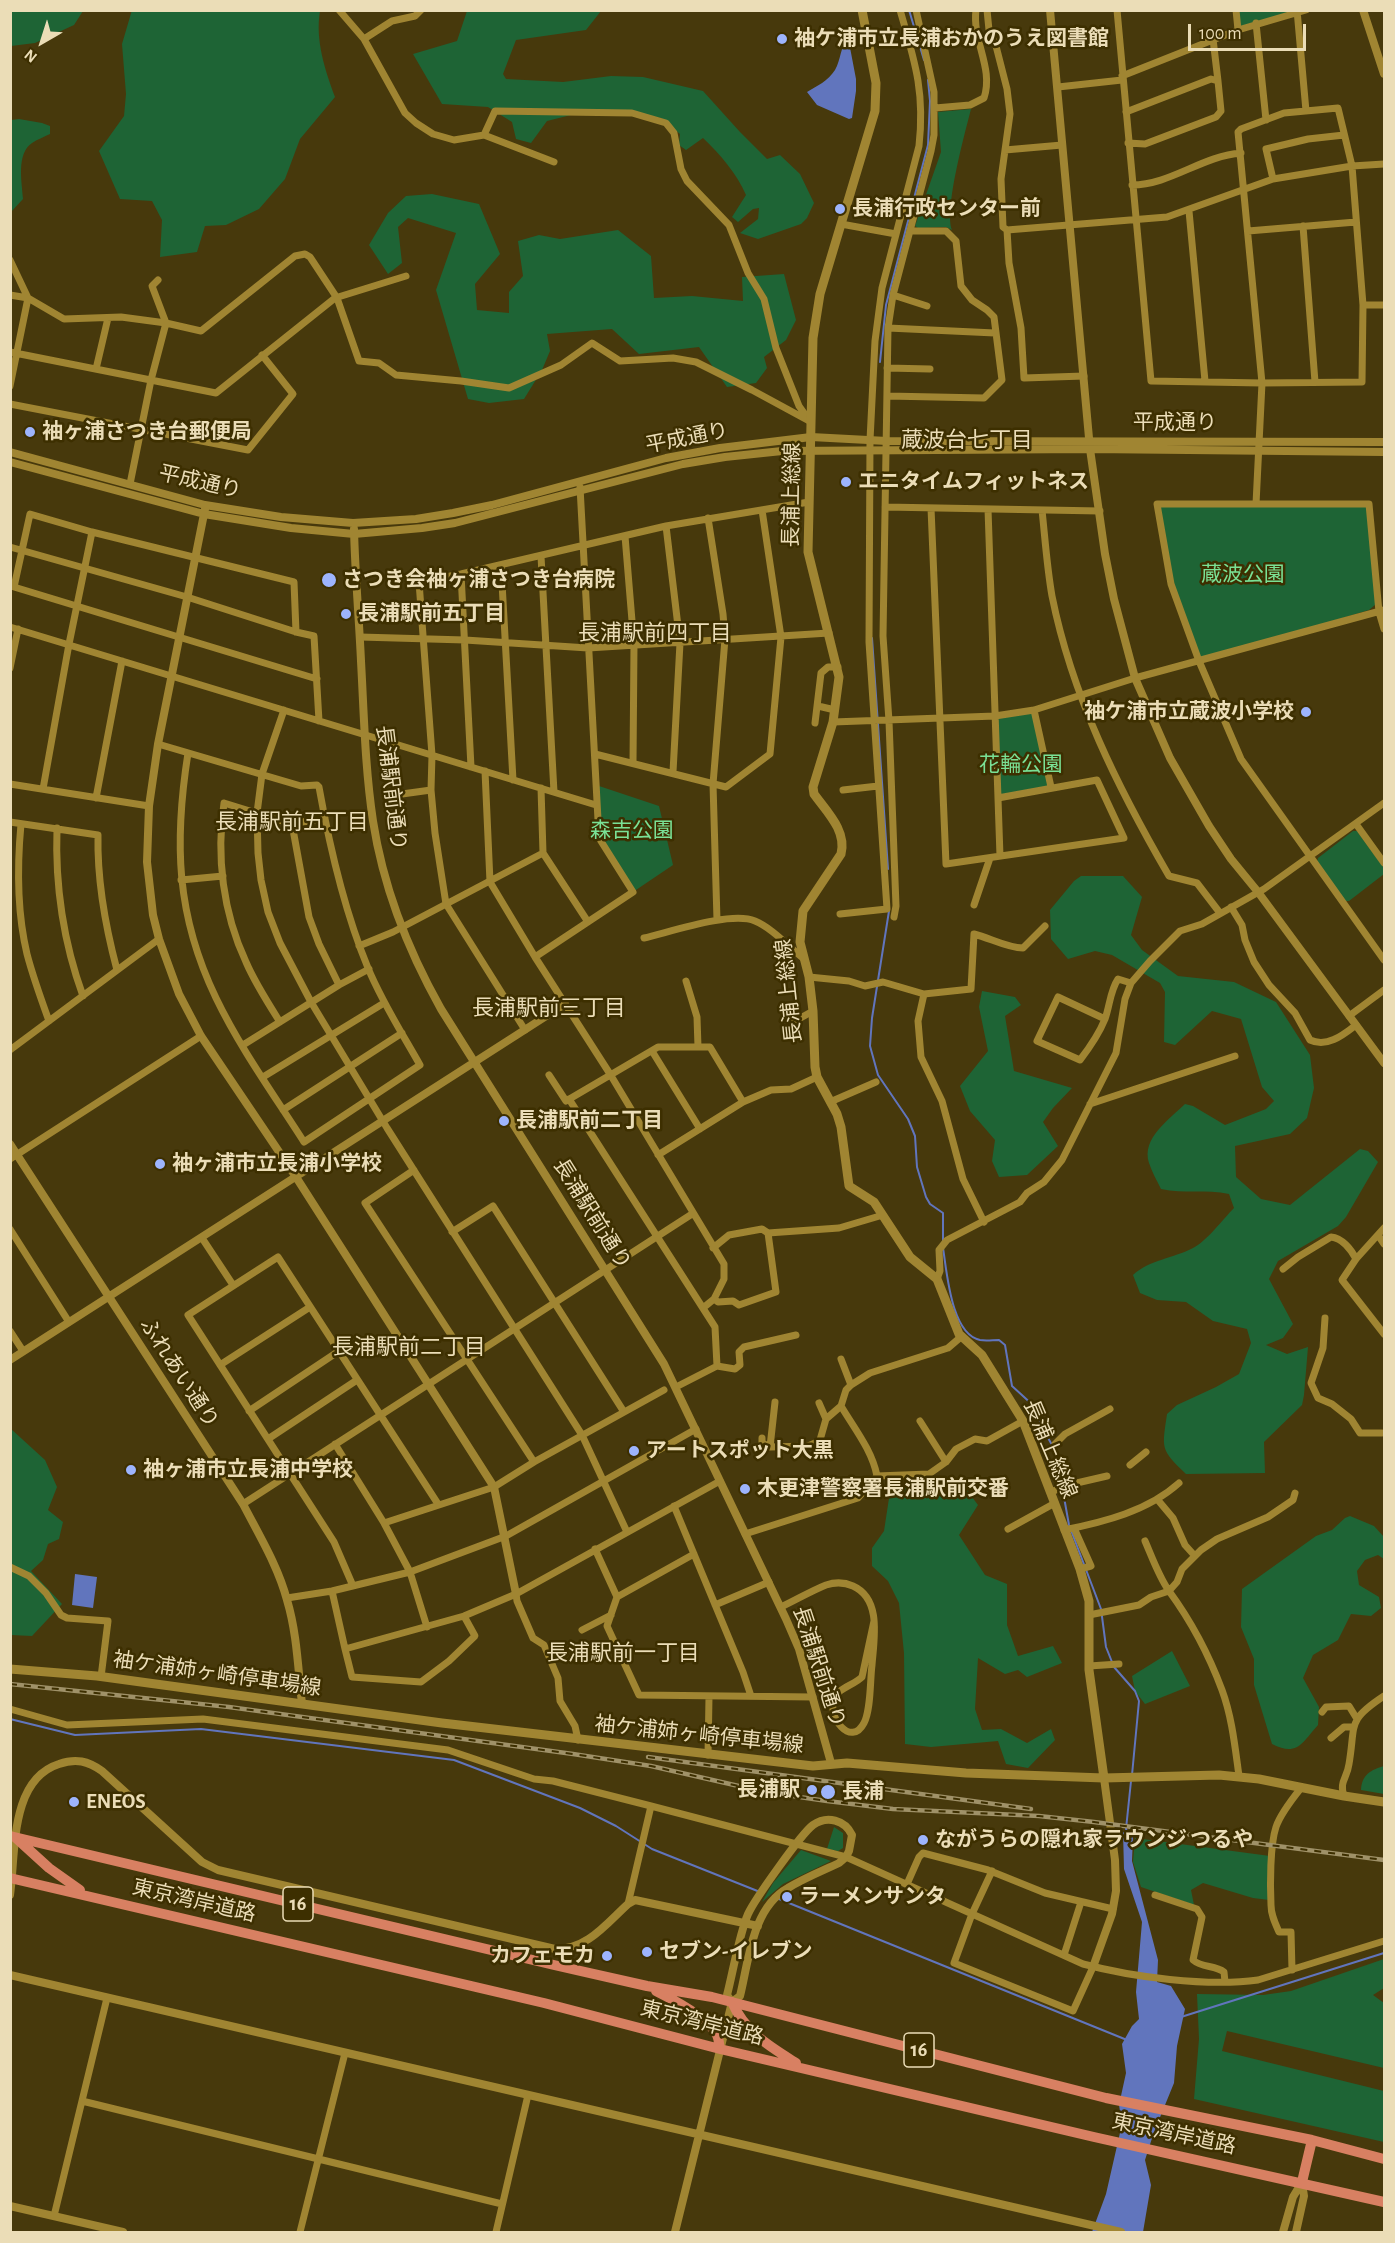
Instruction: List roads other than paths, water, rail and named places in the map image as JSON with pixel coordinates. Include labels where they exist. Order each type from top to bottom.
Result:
[{"type":"highway","name":"東京湾岸道路","points":[[13,1837],[647,1986],[732,2002],[1106,2098],[1312,2140],[1384,2159]]},
{"type":"highway","points":[[13,1837],[63,1880],[90,1896]]},
{"type":"highway","name":"東京湾岸道路","points":[[11,1876],[544,2003],[720,2049],[1384,2202]]},
{"type":"highway","points":[[647,1986],[674,2001],[711,2027],[716,2034],[720,2049]]},
{"type":"highway","points":[[732,2002],[746,2027],[771,2048],[804,2068]]},
{"type":"highway","points":[[1302,2182],[1312,2140]]},
{"type":"main road","name":"長浦上総線","points":[[862,10],[876,83],[875,111],[816,314],[808,552],[839,677],[833,722],[813,787],[814,794],[841,835],[843,844],[841,854],[803,911],[800,942],[809,977],[813,1011],[813,1055],[817,1077],[837,1114],[843,1136],[849,1186],[874,1202],[910,1257],[937,1279],[955,1326],[982,1355],[1023,1421],[1080,1569],[1089,1601],[1089,1666],[1104,1778]]},
{"type":"main road","name":"袖ケ浦姉ヶ崎停車場線","points":[[10,1669],[101,1677],[578,1740],[813,1766],[831,1763],[966,1773],[1104,1778],[1199,1774],[1239,1776],[1384,1802]]},
{"type":"street","points":[[339,10],[364,39],[400,104],[416,123],[433,134],[454,140],[484,135],[554,162]]},
{"type":"street","points":[[364,39],[392,21],[415,16],[421,10]]},
{"type":"street","points":[[840,914],[887,909],[869,642],[870,440],[877,315],[919,147],[921,126],[921,89],[918,71],[900,10]]},
{"type":"street","points":[[894,916],[896,906],[890,721],[883,636],[888,328],[893,295],[931,151],[935,108],[931,70],[916,10]]},
{"type":"street","points":[[935,108],[970,105],[984,98],[988,86],[985,59],[976,29],[976,10]]},
{"type":"street","points":[[987,10],[989,30],[996,46],[1007,89],[1010,114],[1001,179],[1003,227],[1007,230],[1009,263],[1021,328],[1024,378],[1084,376]]},
{"type":"street","points":[[1050,10],[1090,444],[1105,554],[1114,599],[1135,678],[1153,723],[1189,794],[1231,860],[1258,892],[1384,1063]]},
{"type":"street","points":[[1117,10],[1151,381],[1262,383],[1362,382],[1363,305],[1352,166],[1338,108],[1284,113],[1238,132],[1262,383],[1256,504]]},
{"type":"street","points":[[1236,10],[1238,30]]},
{"type":"street","points":[[1058,87],[1122,78],[1256,23],[1306,10]]},
{"type":"street","points":[[1363,10],[1384,74]]},
{"type":"street","points":[[1297,12],[1306,111]]},
{"type":"street","points":[[1256,23],[1266,120]]},
{"type":"street","points":[[1128,143],[1145,144],[1216,117],[1221,111],[1213,39]]},
{"type":"street","points":[[1125,112],[1211,79],[1218,81]]},
{"type":"street","points":[[484,135],[495,111],[632,113],[666,123],[674,133],[681,169],[687,181],[729,225],[748,273],[764,299],[776,348],[799,406],[811,422]]},
{"type":"street","points":[[1273,179],[1266,149],[1308,139],[1344,135]]},
{"type":"street","points":[[1005,150],[1062,145]]},
{"type":"street","points":[[1132,185],[1147,185],[1223,154],[1241,153]]},
{"type":"street","points":[[1007,230],[1167,217],[1273,179],[1352,166],[1384,164]]},
{"type":"street","points":[[1189,211],[1204,381]]},
{"type":"street","points":[[1248,231],[1356,222]]},
{"type":"street","points":[[841,224],[895,238],[907,245]]},
{"type":"street","points":[[1303,226],[1315,382]]},
{"type":"street","points":[[887,396],[984,398],[1002,380],[994,317],[972,300],[961,286],[956,241],[946,231],[911,231]]},
{"type":"street","points":[[10,295],[28,298],[64,319],[121,317],[166,323],[201,331],[295,256],[305,254],[310,257],[337,298],[358,361],[379,363],[396,375],[509,388],[561,365],[592,343],[620,361],[673,358],[696,362],[811,422]]},
{"type":"street","points":[[10,260],[28,298],[14,353],[10,386]]},
{"type":"street","points":[[14,353],[216,393],[337,298],[406,276]]},
{"type":"street","points":[[130,484],[140,429],[166,323],[152,286],[158,280]]},
{"type":"street","points":[[893,295],[927,306]]},
{"type":"street","points":[[1363,305],[1384,305]]},
{"type":"street","points":[[96,369],[108,318]]},
{"type":"street","points":[[888,328],[995,333]]},
{"type":"street","points":[[10,404],[248,450],[293,394],[262,355]]},
{"type":"street","points":[[887,368],[930,369]]},
{"type":"street","name":"平成通り","points":[[10,462],[267,525],[354,534],[455,523],[694,453],[811,437],[870,440],[887,445],[1258,446],[1384,452]]},
{"type":"street","name":"平成通り","points":[[1258,446],[1384,442]]},
{"type":"street","name":"平成通り","points":[[10,452],[130,484],[205,510],[353,523],[416,519],[453,513],[725,457],[782,451],[871,450],[887,445]]},
{"type":"street","points":[[535,957],[633,892],[599,838],[580,486]]},
{"type":"street","points":[[525,1030],[446,904],[431,790],[432,755],[419,582],[666,526],[809,502]]},
{"type":"street","points":[[1384,629],[1369,504],[1157,504],[1171,584],[1199,661],[1241,759],[1384,960]]},
{"type":"street","points":[[885,507],[1100,511]]},
{"type":"street","points":[[931,508],[946,864],[1124,838],[1097,780],[998,798]]},
{"type":"street","points":[[988,509],[1000,856]]},
{"type":"street","points":[[205,510],[158,744],[149,806],[147,862],[153,915],[159,939],[179,994],[201,1036],[296,1177],[494,1487],[506,1536],[517,1601],[533,1638],[544,1645],[558,1678],[560,1701],[575,1726],[578,1740]]},
{"type":"street","points":[[595,754],[726,787],[770,754],[781,637],[762,510]]},
{"type":"street","points":[[1042,510],[1052,595],[1079,695],[1114,774],[1169,876],[1197,883],[1220,913]]},
{"type":"street","points":[[296,632],[294,582],[92,532],[30,514],[14,587],[179,635],[317,679]]},
{"type":"street","points":[[708,518],[725,639],[713,784],[717,920]]},
{"type":"street","name":"長浦駅前通り","points":[[353,523],[365,734],[373,823],[381,859],[402,927],[430,990],[645,1330],[676,1387],[799,1649],[831,1763]]},
{"type":"street","points":[[666,526],[681,643],[673,772]]},
{"type":"street","points":[[44,789],[76,605],[92,532]]},
{"type":"street","points":[[625,536],[634,645],[633,763]]},
{"type":"street","points":[[10,547],[84,566],[314,636],[319,721]]},
{"type":"street","points":[[541,556],[554,792]]},
{"type":"street","points":[[501,565],[513,780]]},
{"type":"street","points":[[461,574],[471,767]]},
{"type":"street","points":[[833,722],[995,716],[1034,710],[1135,678],[1382,611]]},
{"type":"street","points":[[10,668],[14,628],[172,674],[596,805]]},
{"type":"street","points":[[360,637],[465,640],[588,648],[829,633]]},
{"type":"street","points":[[96,798],[122,661]]},
{"type":"street","points":[[815,723],[821,673],[828,667],[838,667]]},
{"type":"street","points":[[818,706],[835,710]]},
{"type":"street","points":[[284,710],[262,774],[257,813],[258,853],[268,912],[280,943],[311,1002],[382,1120],[582,1435],[627,1532]]},
{"type":"street","points":[[1034,710],[1051,787]]},
{"type":"street","points":[[158,744],[301,786],[316,785],[319,787],[335,869],[359,946],[384,1003],[420,1065],[304,1142],[243,1046],[217,1000],[196,951],[181,880],[179,827],[188,753]]},
{"type":"street","points":[[485,771],[490,882],[610,1074],[724,1264],[724,1280],[714,1299],[703,1308]]},
{"type":"street","points":[[10,784],[149,806]]},
{"type":"street","points":[[843,790],[878,786]]},
{"type":"street","points":[[541,788],[543,853],[588,922]]},
{"type":"street","points":[[402,794],[431,790]]},
{"type":"street","points":[[280,1022],[246,963],[237,941],[223,876],[220,827],[224,803],[291,824],[325,818]]},
{"type":"street","points":[[937,1279],[940,1271],[939,1250],[947,1240],[1020,1202],[1027,1193],[1044,1182],[1062,1160],[1116,1053],[1125,999],[1131,982],[1180,931],[1202,924],[1258,892],[1310,858],[1384,803]]},
{"type":"street","points":[[10,822],[98,835],[100,895],[117,970]]},
{"type":"street","points":[[21,824],[17,861],[27,954],[49,1021]]},
{"type":"street","points":[[291,824],[309,917],[339,985]]},
{"type":"street","points":[[1356,824],[1384,863]]},
{"type":"street","points":[[57,828],[56,863],[60,911],[71,962],[82,996]]},
{"type":"street","points":[[359,946],[402,927],[543,853]]},
{"type":"street","points":[[974,905],[990,858]]},
{"type":"street","points":[[181,880],[223,876]]},
{"type":"street","points":[[10,893],[19,892]]},
{"type":"street","points":[[1231,907],[1242,925],[1254,962],[1269,985],[1295,1013],[1310,1040],[1317,1042],[1336,1040],[1356,1025]]},
{"type":"street","points":[[644,938],[717,920],[741,918],[754,920],[762,925],[803,958]]},
{"type":"street","points":[[809,977],[849,981],[865,986],[884,982],[924,994],[971,989],[974,934],[992,938],[1016,948],[1023,948],[1045,926]]},
{"type":"street","points":[[10,1038],[12,1049],[159,939]]},
{"type":"street","points":[[243,1046],[311,1002],[369,969]]},
{"type":"street","points":[[1105,1019],[1058,997],[1037,1041],[1080,1060],[1092,1045],[1105,1019],[1113,986],[1118,979],[1131,982]]},
{"type":"street","points":[[686,981],[697,1017],[698,1047]]},
{"type":"street","points":[[1349,1016],[1384,990]]},
{"type":"street","points":[[924,994],[918,1021],[921,1057],[942,1101],[963,1179],[984,1222]]},
{"type":"street","points":[[263,1077],[384,1003]]},
{"type":"street","points":[[10,1360],[565,1004]]},
{"type":"street","points":[[795,1021],[813,1011]]},
{"type":"street","points":[[284,1110],[402,1033]]},
{"type":"street","points":[[14,1157],[201,1036]]},
{"type":"street","points":[[549,1075],[566,1101],[658,1047],[710,1047],[743,1102]]},
{"type":"street","points":[[652,1051],[700,1129]]},
{"type":"street","points":[[1090,1104],[1235,1056]]},
{"type":"street","points":[[658,1155],[743,1102],[771,1090],[790,1089],[817,1077]]},
{"type":"street","points":[[830,1102],[876,1082]]},
{"type":"street","points":[[569,1099],[715,1327],[717,1366]]},
{"type":"street","name":"ふれあい通り","points":[[10,1144],[14,1157],[243,1504],[267,1551],[287,1598],[293,1625],[302,1704]]},
{"type":"street","points":[[414,1170],[366,1203],[534,1462]]},
{"type":"street","points":[[452,1232],[494,1206],[624,1412]]},
{"type":"street","points":[[243,1504],[692,1214]]},
{"type":"street","points":[[713,1248],[729,1235],[762,1229],[768,1233],[839,1228],[883,1215]]},
{"type":"street","points":[[10,1228],[69,1322]]},
{"type":"street","points":[[1384,1228],[1356,1259],[1342,1280],[1384,1334]]},
{"type":"street","points":[[714,1299],[718,1302],[734,1300],[739,1305],[776,1292],[768,1233]]},
{"type":"street","points":[[1378,1235],[1384,1244]]},
{"type":"street","points":[[1283,1269],[1331,1237],[1335,1237],[1352,1250],[1356,1259]]},
{"type":"street","points":[[202,1238],[233,1286]]},
{"type":"street","points":[[353,1586],[334,1542],[188,1316],[278,1257],[438,1504]]},
{"type":"street","points":[[220,1365],[310,1307]]},
{"type":"street","points":[[1325,1318],[1323,1348],[1311,1383],[1318,1398],[1332,1404],[1351,1419],[1360,1433],[1382,1433]]},
{"type":"street","points":[[10,1330],[23,1351]]},
{"type":"street","points":[[676,1387],[717,1366],[735,1369],[740,1365],[739,1352],[744,1347],[796,1335]]},
{"type":"street","points":[[762,1438],[762,1443],[770,1447],[808,1446],[815,1443],[820,1440],[826,1419],[841,1406],[846,1390],[852,1385],[870,1373],[948,1348],[962,1336]]},
{"type":"street","points":[[249,1411],[339,1351]]},
{"type":"street","points":[[841,1359],[852,1385]]},
{"type":"street","points":[[268,1439],[357,1380]]},
{"type":"street","points":[[384,1523],[494,1487],[534,1462],[664,1390]]},
{"type":"street","points":[[770,1447],[774,1402]]},
{"type":"street","points":[[819,1403],[826,1419]]},
{"type":"street","points":[[841,1406],[866,1447],[877,1476]]},
{"type":"street","points":[[1055,1444],[1065,1434],[1110,1409]]},
{"type":"street","points":[[920,1421],[946,1462]]},
{"type":"street","points":[[745,1534],[858,1498],[877,1476],[929,1474],[946,1462],[956,1449],[975,1439],[987,1441],[1023,1421]]},
{"type":"street","points":[[287,1598],[332,1591],[410,1572],[506,1536],[696,1429]]},
{"type":"street","points":[[335,1444],[384,1523],[410,1572],[427,1627]]},
{"type":"street","points":[[1130,1465],[1146,1452]]},
{"type":"street","points":[[1051,1492],[1068,1485],[1107,1476]]},
{"type":"street","points":[[345,1649],[464,1616],[516,1594],[720,1481]]},
{"type":"street","points":[[1064,1530],[1128,1513],[1167,1494],[1179,1483]]},
{"type":"street","points":[[1089,1615],[1140,1605],[1151,1597],[1169,1591],[1182,1569],[1194,1555],[1217,1539],[1268,1517],[1293,1500],[1295,1493]]},
{"type":"street","points":[[1157,1499],[1173,1518],[1185,1545],[1194,1555]]},
{"type":"street","points":[[1008,1529],[1055,1503]]},
{"type":"street","points":[[674,1506],[751,1696]]},
{"type":"street","points":[[1074,1528],[1091,1566],[1080,1569]]},
{"type":"street","points":[[1144,1541],[1169,1591],[1178,1600],[1189,1620],[1222,1690],[1232,1728],[1239,1776]]},
{"type":"street","points":[[595,1549],[617,1597]]},
{"type":"street","points":[[694,1554],[617,1597],[607,1626],[639,1695],[813,1697]]},
{"type":"street","points":[[10,1567],[29,1576],[46,1593],[61,1615],[108,1621],[101,1677]]},
{"type":"street","points":[[715,1605],[769,1582]]},
{"type":"street","points":[[781,1607],[828,1584],[840,1582],[864,1593],[871,1605],[874,1621],[873,1649],[866,1720],[861,1730],[851,1733],[839,1724],[833,1700],[841,1690],[862,1677],[874,1621]]},
{"type":"street","points":[[332,1591],[352,1677],[421,1682],[449,1661],[475,1636],[464,1616]]},
{"type":"street","points":[[582,1629],[611,1615]]},
{"type":"street","points":[[1089,1666],[1119,1664]]},
{"type":"street","points":[[1344,1796],[1341,1786],[1349,1765],[1353,1727],[1368,1707],[1384,1696]]},
{"type":"street","points":[[708,1755],[709,1697]]},
{"type":"street","points":[[1322,1712],[1326,1707],[1349,1706],[1357,1719]]},
{"type":"street","points":[[10,1709],[68,1725],[203,1719],[448,1750],[534,1779],[651,1806],[846,1857],[1064,1955],[1093,1966],[1131,1973],[1201,1982],[1258,1980],[1384,1941]]},
{"type":"street","points":[[1331,1738],[1344,1727],[1353,1727]]},
{"type":"street","points":[[10,1895],[13,1837],[21,1807],[31,1785],[46,1769],[69,1761],[80,1761],[92,1764],[102,1771],[202,1862],[218,1870],[555,1949],[567,1949],[586,1942],[635,1900],[644,1900],[758,1926]]},
{"type":"street","points":[[992,1871],[972,1914],[954,1963],[1073,2011],[1093,1966],[1113,1909],[1116,1892],[1116,1873],[1104,1778]]},
{"type":"street","points":[[1292,1970],[1291,1932],[1278,1932],[1271,1906],[1272,1850],[1276,1827],[1301,1788]]},
{"type":"street","points":[[628,1904],[651,1806]]},
{"type":"street","points":[[675,2232],[732,2002],[740,1996],[759,1919],[767,1907],[786,1889],[839,1863],[846,1857],[852,1835],[843,1823],[835,1820],[820,1821],[814,1824],[756,1901],[745,1922],[727,1995],[732,2002]]},
{"type":"street","points":[[906,1884],[923,1853],[992,1871],[1045,1893],[1113,1909]]},
{"type":"street","points":[[1155,1895],[1201,1912],[1202,1917],[1193,1960],[1199,1965],[1219,1968],[1224,1972],[1225,1982]]},
{"type":"street","points":[[1064,1955],[1081,1902]]},
{"type":"street","points":[[10,1975],[1121,2232]]},
{"type":"street","points":[[54,2216],[107,1998]]},
{"type":"street","points":[[300,2232],[345,2053]]},
{"type":"street","points":[[496,2232],[528,2096]]},
{"type":"street","points":[[82,2101],[502,2204]]},
{"type":"street","points":[[1283,2232],[1293,2197],[1302,2182]]},
{"type":"street","points":[[1296,2232],[1304,2196],[1302,2182]]},
{"type":"street","points":[[10,2206],[123,2232]]},
{"type":"water","points":[[848,37],[856,79],[852,118],[849,119],[817,105],[807,92],[832,74]]},
{"type":"water","points":[[75,1574],[97,1577],[93,1608],[72,1605]]},
{"type":"water","points":[[1123,1832],[1133,1836],[1132,1861],[1158,1960],[1157,1982],[1171,1986],[1185,2009],[1177,2046],[1174,2083],[1145,2160],[1151,2185],[1143,2232],[1092,2232],[1106,2194],[1122,2124],[1119,2105],[1126,2073],[1122,2044],[1132,2026],[1139,2019],[1136,1992],[1142,1922],[1124,1869]]},
{"type":"waterway","points":[[909,10],[924,60]]},
{"type":"waterway","points":[[880,362],[886,305],[928,145],[930,101],[928,80]]},
{"type":"waterway","points":[[872,638],[888,869]]},
{"type":"waterway","points":[[889,911],[872,1018],[870,1046],[878,1075],[908,1119],[915,1136],[917,1167],[926,1197],[930,1204],[943,1213],[943,1242]]},
{"type":"waterway","points":[[943,1248],[952,1301],[963,1326],[970,1335],[980,1340],[999,1340],[1005,1345],[1012,1386],[1035,1407],[1052,1445],[1069,1525],[1101,1609],[1106,1647],[1112,1662]]},
{"type":"waterway","points":[[1114,1667],[1135,1691],[1139,1701],[1132,1775]]},
{"type":"waterway","points":[[10,1719],[75,1735],[201,1729],[454,1760],[580,1808],[616,1826],[652,1849],[760,1892]]},
{"type":"waterway","points":[[1128,1834],[1126,1829],[1131,1781]]},
{"type":"waterway","points":[[779,1899],[1127,2040]]},
{"type":"waterway","points":[[1181,2017],[1384,1953]]},
{"type":"railway","points":[[10,1684],[229,1707],[573,1754],[651,1766],[765,1792],[827,1801],[893,1809],[1039,1816],[1384,1860]]},
{"type":"railway","points":[[648,1757],[1031,1809]]},
{"type":"place","name":"袖ケ浦市立長浦おかのうえ図書館","points":[[782,39]]},
{"type":"place","name":"長浦行政センター前","points":[[840,209]]},
{"type":"place","name":"袖ヶ浦さつき台郵便局","points":[[30,432]]},
{"type":"place","name":"エニタイムフィットネス","points":[[846,482]]},
{"type":"place","name":"さつき会袖ヶ浦さつき台病院","points":[[329,580]]},
{"type":"place","name":"長浦駅前五丁目","points":[[346,614]]},
{"type":"place","name":"袖ケ浦市立蔵波小学校","points":[[1306,712]]},
{"type":"place","name":"長浦駅前二丁目","points":[[504,1121]]},
{"type":"place","name":"袖ヶ浦市立長浦小学校","points":[[160,1164]]},
{"type":"place","name":"アートスポット大黒","points":[[634,1451]]},
{"type":"place","name":"袖ヶ浦市立長浦中学校","points":[[131,1470]]},
{"type":"place","name":"木更津警察署長浦駅前交番","points":[[745,1489]]},
{"type":"place","name":"長浦駅","points":[[812,1790]]},
{"type":"place","name":"長浦","points":[[828,1792]]},
{"type":"place","name":"ENEOS","points":[[74,1802]]},
{"type":"place","name":"ながうらの隠れ家ラウンジ つるや","points":[[923,1840]]},
{"type":"place","name":"ラーメンサンタ","points":[[787,1897]]},
{"type":"place","name":"セブン-イレブン","points":[[647,1952]]},
{"type":"place","name":"カフェモカ","points":[[607,1956]]},
{"type":"district","name":"蔵波台七丁目","points":[[967,440]]},
{"type":"district","name":"長浦駅前四丁目","points":[[655,633]]},
{"type":"district","name":"長浦駅前五丁目","points":[[292,822]]},
{"type":"district","name":"長浦駅前三丁目","points":[[549,1008]]},
{"type":"district","name":"長浦駅前二丁目","points":[[409,1347]]},
{"type":"district","name":"長浦駅前一丁目","points":[[623,1653]]},
{"type":"park label","name":"蔵波公園","points":[[1243,575]]},
{"type":"park label","name":"花輪公園","points":[[1021,765]]},
{"type":"park label","name":"森吉公園","points":[[632,831]]}]
